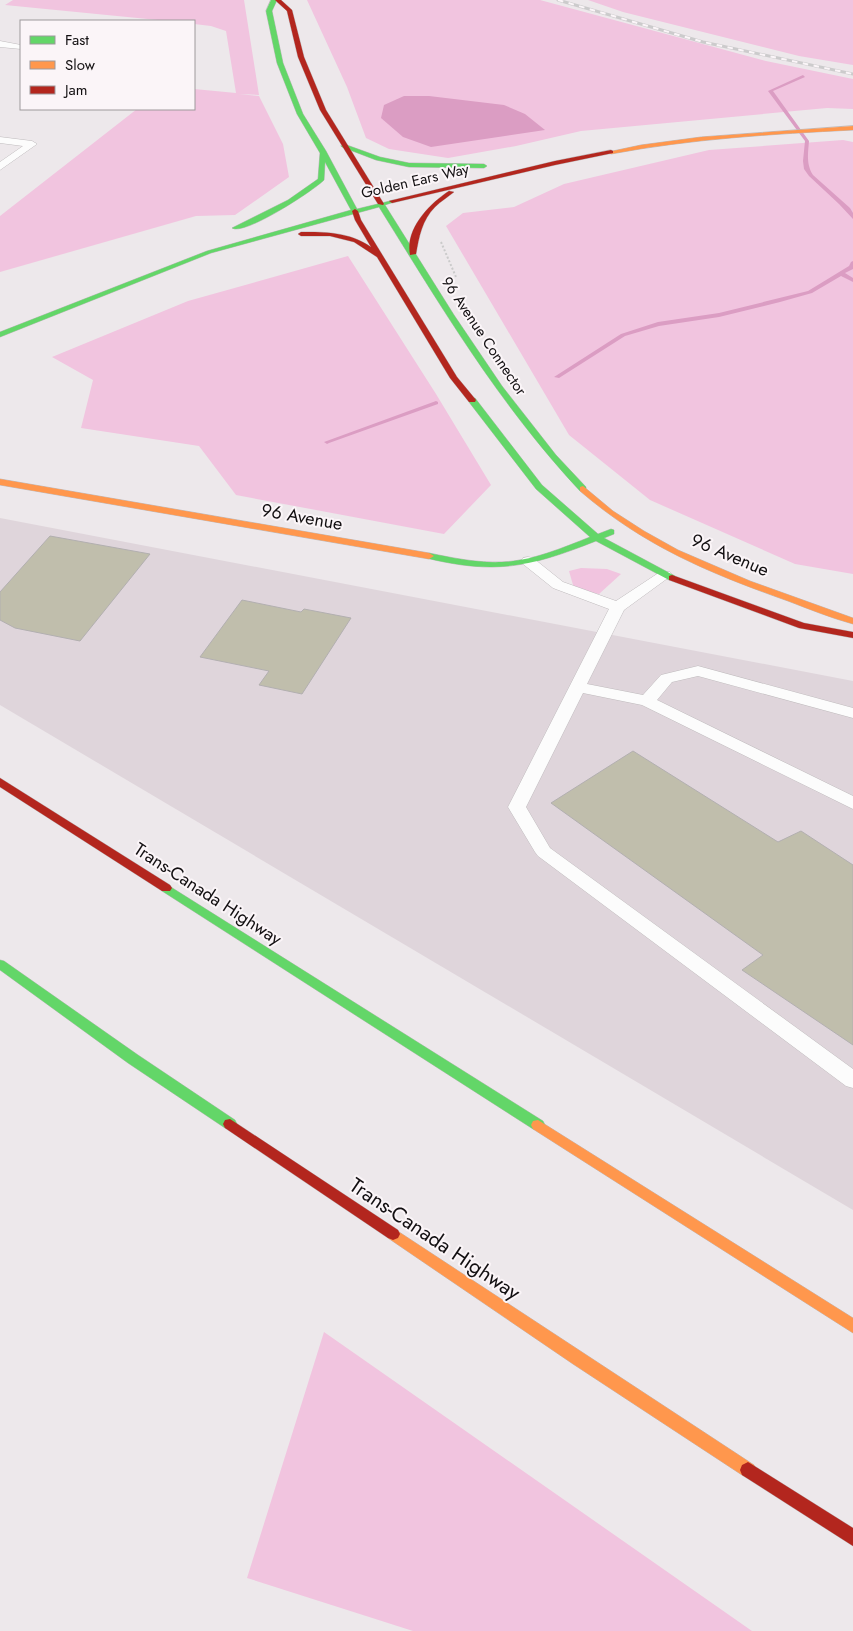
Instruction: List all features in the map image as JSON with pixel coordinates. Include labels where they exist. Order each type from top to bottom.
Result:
[{"type":"main road","points":[[274,0],[269,11],[280,63],[300,114],[323,151],[357,197]]},
{"type":"main road","points":[[278,0],[289,10],[301,57],[323,110],[344,146],[357,197],[355,211],[358,220],[454,378],[539,487],[596,537],[665,575],[802,626],[853,634]]},
{"type":"main road","points":[[754,122],[853,118]]},
{"type":"main road","points":[[698,127],[734,124]]},
{"type":"main road","name":"Golden Ears Way","points":[[0,335],[165,268],[252,239],[381,204],[598,154],[691,139],[765,132],[853,128]]},
{"type":"main road","name":"Golden Ears Way","points":[[344,146],[378,159],[408,165],[488,165],[435,178]]},
{"type":"main road","points":[[294,213],[231,230],[286,208],[305,195],[320,180],[323,151]]},
{"type":"main road","points":[[412,254],[418,222],[425,210],[461,186]]},
{"type":"main road","name":"Golden Ears Way","points":[[357,197],[388,189]]},
{"type":"main road","name":"96 Avenue Connector","points":[[357,197],[381,204],[488,374],[555,461],[591,497],[628,526]]},
{"type":"main road","points":[[252,239],[299,234],[330,234],[356,240],[380,256]]},
{"type":"main road","name":"96 Avenue","points":[[0,482],[438,558],[495,564],[528,562],[628,526],[704,565],[744,582],[853,621]]},
{"type":"main road","name":"Trans-Canada Highway","points":[[0,782],[853,1326]]},
{"type":"main road","name":"Trans-Canada Highway","points":[[0,964],[133,1060],[578,1359],[853,1538]]},
{"type":"lane","points":[[0,44],[20,47]]},
{"type":"lane","points":[[0,140],[32,144],[0,167]]},
{"type":"lane","points":[[528,562],[558,585],[618,607]]},
{"type":"lane","points":[[665,575],[618,607],[516,807],[544,852],[853,1080]]},
{"type":"lane","points":[[647,702],[667,678],[698,671],[853,713]]},
{"type":"lane","points":[[577,687],[647,702],[853,803]]},
{"type":"path","points":[[438,234],[456,277]]},
{"type":"shaded area","points":[[13,0],[244,0],[259,95],[239,94],[259,96],[283,144],[289,177],[235,215],[196,216],[0,272],[0,216],[136,110],[195,110],[195,89],[236,93],[226,31],[211,26],[195,24],[195,20],[158,20],[5,5]]},
{"type":"shaded area","points":[[307,0],[540,0],[766,61],[853,79],[853,109],[827,108],[581,131],[516,146],[448,158],[389,149],[366,138],[347,87]]},
{"type":"shaded area","points":[[588,0],[853,0],[853,65],[799,56],[623,12]]},
{"type":"shaded area","points":[[404,96],[429,96],[504,105],[525,114],[545,130],[431,147],[403,137],[381,118],[384,105]]},
{"type":"shaded area","points":[[843,140],[853,142],[853,574],[795,564],[650,500],[569,435],[446,226],[463,213],[514,207],[564,184],[709,150]]},
{"type":"shaded area","points":[[348,256],[436,394],[491,485],[444,534],[236,495],[199,446],[81,428],[93,380],[52,357],[188,301]]},
{"type":"shaded area","points":[[0,518],[853,681],[853,1210],[0,705]]},
{"type":"shaded area","points":[[581,568],[607,569],[621,574],[599,594],[577,590],[573,585],[569,571]]},
{"type":"shaded area","points":[[324,1332],[752,1631],[413,1631],[247,1578]]},
{"type":"building","points":[[50,536],[150,554],[80,641],[15,628],[0,620],[0,592]]},
{"type":"building","points":[[242,600],[301,612],[304,609],[351,618],[302,694],[259,685],[269,671],[200,657]]},
{"type":"building","points":[[633,751],[778,842],[801,831],[853,865],[853,1045],[742,970],[763,955],[551,803]]},
{"type":"waterway","points":[[803,76],[770,91],[807,141],[805,161],[811,176],[841,202],[853,217]]},
{"type":"waterway","points":[[841,274],[852,267],[853,263]]},
{"type":"waterway","points":[[557,377],[623,335],[658,324],[719,315],[810,292],[841,274]]},
{"type":"waterway","points":[[841,274],[853,280]]},
{"type":"waterway","points":[[327,442],[436,403]]},
{"type":"railway","points":[[558,0],[703,42],[853,74]]},
{"type":"traffic: fast","points":[[274,0],[269,11],[280,63],[300,114],[345,190],[355,211]]},
{"type":"traffic: fast","points":[[344,146],[378,159],[409,165],[484,166]]},
{"type":"traffic: fast","points":[[235,228],[291,202],[321,180],[323,151]]},
{"type":"traffic: fast","points":[[0,335],[209,252],[392,201]]},
{"type":"traffic: fast","points":[[381,204],[450,315],[499,388],[553,457],[583,489]]},
{"type":"traffic: fast","points":[[472,400],[539,487],[596,537],[672,578]]},
{"type":"traffic: fast","points":[[429,556],[482,565],[513,564],[551,555],[611,532]]},
{"type":"traffic: fast","points":[[166,888],[538,1125]]},
{"type":"traffic: fast","points":[[0,964],[133,1059],[230,1124]]},
{"type":"traffic: slow","points":[[611,152],[701,138],[853,128]]},
{"type":"traffic: slow","points":[[0,482],[429,556]]},
{"type":"traffic: slow","points":[[583,489],[610,513],[675,552],[747,583],[853,621]]},
{"type":"traffic: slow","points":[[538,1125],[853,1326]]},
{"type":"traffic: slow","points":[[393,1234],[578,1359],[748,1470]]},
{"type":"traffic: jam","points":[[278,0],[289,10],[301,57],[323,110],[381,204]]},
{"type":"traffic: jam","points":[[392,201],[611,152]]},
{"type":"traffic: jam","points":[[412,254],[416,233],[423,217],[434,204],[451,192]]},
{"type":"traffic: jam","points":[[355,211],[358,220],[454,378],[472,400]]},
{"type":"traffic: jam","points":[[301,234],[330,234],[356,240],[380,256]]},
{"type":"traffic: jam","points":[[672,578],[802,626],[853,635]]},
{"type":"traffic: jam","points":[[0,782],[166,888]]},
{"type":"traffic: jam","points":[[230,1124],[393,1234]]},
{"type":"traffic: jam","points":[[748,1470],[853,1538]]}]
